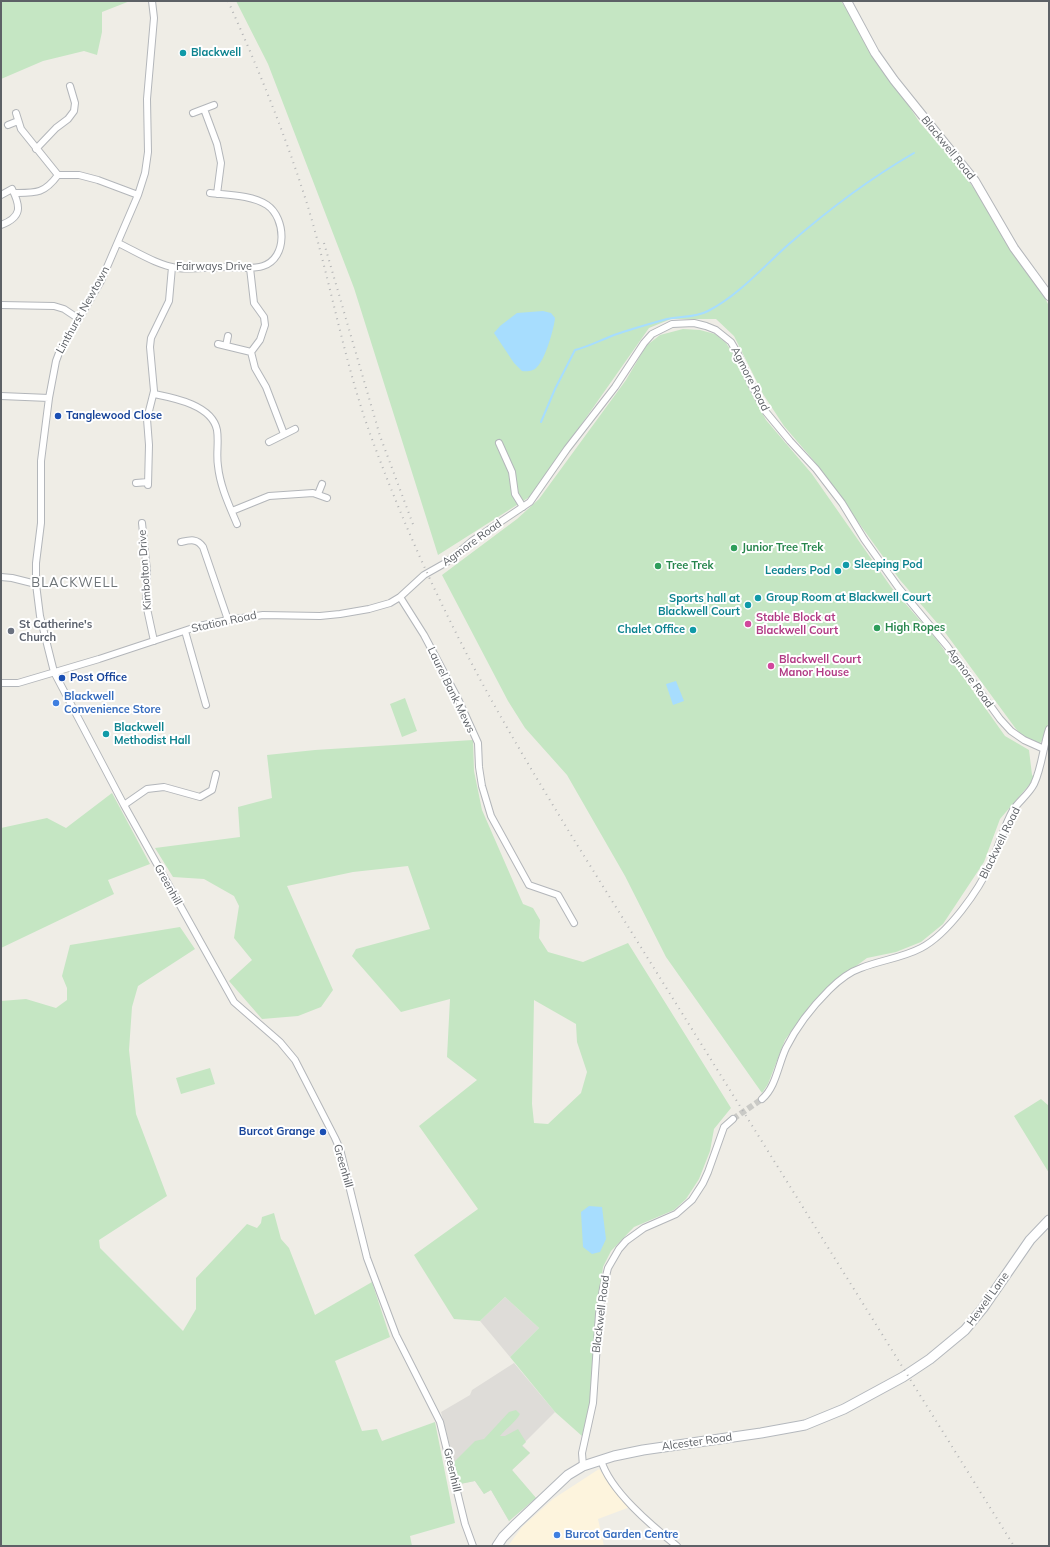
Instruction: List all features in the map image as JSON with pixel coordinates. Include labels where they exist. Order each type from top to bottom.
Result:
[{"type":"main road","name":"Hewell Lane","points":[[916,1369],[966,1330],[1030,1240],[1049,1220]]},
{"type":"main road","name":"Alcester Road","points":[[497,1546],[503,1537],[516,1524],[568,1476],[583,1466],[643,1450],[761,1433],[812,1422],[844,1409],[916,1369]]},
{"type":"street","name":"Linthurst Newtown","points":[[54,672],[40,616],[36,584],[36,563],[41,523],[41,461],[49,398],[56,361],[101,281],[138,195],[145,173],[148,152],[147,100],[154,18],[152,1]]},
{"type":"street","name":"Blackwell Road","points":[[847,1],[875,53],[903,92],[975,181],[1014,248],[1049,296]]},
{"type":"street","points":[[36,148],[56,128],[68,119],[74,111],[75,102],[70,86]]},
{"type":"street","points":[[193,113],[214,105]]},
{"type":"street","points":[[204,109],[217,144],[221,163],[217,194]]},
{"type":"street","points":[[16,113],[21,128],[58,175]]},
{"type":"street","points":[[8,125],[18,121]]},
{"type":"street","points":[[14,193],[33,192],[46,188],[58,175],[80,175],[138,195]]},
{"type":"street","points":[[1,195],[12,189],[17,205],[17,214],[15,218],[1,225]]},
{"type":"street","name":"Fairways Drive","points":[[118,243],[162,264],[172,267],[250,268],[263,266],[271,262],[278,252],[281,241],[280,226],[274,211],[257,200],[210,193]]},
{"type":"street","points":[[136,483],[148,484],[149,445],[147,419],[154,394],[150,347],[151,338],[169,301],[172,267]]},
{"type":"street","points":[[250,268],[254,303],[264,317],[265,324],[260,340],[251,352]]},
{"type":"street","points":[[1,305],[54,306],[64,309],[79,319]]},
{"type":"street","name":"Agmore Road","points":[[436,569],[472,541],[530,502],[566,449],[615,387],[644,343],[652,334],[672,324],[694,323],[706,326],[716,330],[732,342],[766,412],[816,469],[842,504],[864,539],[898,587],[947,646],[1000,719],[1011,731],[1024,740],[1044,749]]},
{"type":"street","points":[[226,346],[228,336]]},
{"type":"street","points":[[218,344],[251,352]]},
{"type":"street","points":[[251,352],[255,368],[266,387],[284,434]]},
{"type":"street","points":[[154,394],[194,405],[211,418],[216,427],[218,440],[217,466],[222,486],[237,524]]},
{"type":"street","points":[[1,396],[49,398]]},
{"type":"street","points":[[269,442],[295,429]]},
{"type":"street","points":[[499,443],[512,472],[515,494],[523,507]]},
{"type":"street","points":[[318,494],[322,484]]},
{"type":"street","points":[[232,511],[269,496],[313,493],[327,498]]},
{"type":"street","name":"Kimbolton Drive","points":[[142,523],[147,571],[146,604],[154,641]]},
{"type":"street","points":[[181,542],[194,539],[200,542],[228,620]]},
{"type":"street","name":"Station Road","points":[[1,683],[18,683],[185,631],[228,620],[262,614],[320,616],[379,607],[400,597],[420,578],[436,569]]},
{"type":"street","points":[[1,577],[36,584]]},
{"type":"street","name":"Laurel Bank Mews","points":[[400,597],[427,641],[458,699],[478,743],[479,767],[482,786],[491,816],[529,885],[558,895],[574,923]]},
{"type":"street","points":[[185,631],[206,706]]},
{"type":"street","name":"Greenhill","points":[[54,672],[124,805],[234,1002],[280,1042],[295,1060],[332,1132],[340,1149],[367,1258],[396,1335],[440,1422],[465,1524],[473,1546]]},
{"type":"street","name":"Blackwell Road","points":[[762,1099],[771,1088],[782,1057],[791,1038],[810,1010],[830,989],[846,976],[860,968],[896,958],[921,948],[935,938],[972,897],[991,864],[1013,810],[1034,786],[1049,729]]},
{"type":"street","points":[[124,805],[147,789],[164,787],[200,797],[212,790],[216,774]]},
{"type":"street","name":"Blackwell Road","points":[[583,1466],[582,1453],[593,1403],[599,1314],[608,1268],[618,1248],[626,1241],[644,1228],[676,1214],[692,1200],[703,1184],[724,1127],[733,1119]]},
{"type":"street","points":[[601,1460],[606,1473],[621,1493],[652,1525],[677,1546]]},
{"type":"shaded area","points":[[505,1297],[539,1328],[510,1357],[480,1321]]},
{"type":"shaded area","points":[[514,1363],[555,1412],[522,1445],[530,1453],[512,1470],[536,1498],[509,1521],[491,1490],[484,1494],[475,1481],[460,1484],[441,1412],[470,1395],[472,1390]]},
{"type":"shaded area","points":[[599,1469],[630,1507],[598,1519],[604,1546],[508,1546],[522,1527],[553,1499]]},
{"type":"green space","points":[[1,1],[130,1],[102,12],[102,32],[97,55],[84,51],[43,61],[1,79]]},
{"type":"green space","points":[[236,1],[841,1],[920,123],[955,162],[980,197],[1015,257],[1044,296],[1049,306],[1049,721],[1043,740],[1038,745],[1025,739],[1016,729],[944,631],[900,580],[814,461],[784,426],[763,394],[734,336],[716,319],[671,319],[649,328],[531,496],[438,555],[354,288],[268,64]]},
{"type":"green space","points":[[683,329],[700,330],[715,334],[726,343],[738,361],[749,389],[766,420],[812,474],[891,587],[937,640],[1005,736],[1029,750],[1032,775],[1035,778],[1000,819],[984,862],[943,924],[921,942],[896,952],[867,958],[837,980],[810,1005],[785,1040],[768,1084],[762,1093],[666,957],[625,876],[567,775],[525,728],[508,701],[442,575],[517,519],[539,499],[626,380],[646,346],[660,335]]},
{"type":"green space","points":[[405,698],[417,731],[402,737],[390,704]]},
{"type":"green space","points":[[473,740],[474,771],[482,810],[523,904],[533,908],[540,920],[539,938],[548,952],[583,962],[628,943],[731,1108],[714,1129],[710,1151],[699,1179],[686,1199],[674,1210],[634,1227],[611,1251],[603,1267],[596,1319],[590,1402],[582,1436],[555,1412],[510,1357],[539,1328],[505,1297],[480,1321],[454,1319],[414,1255],[478,1209],[419,1126],[477,1080],[447,1057],[450,999],[401,1012],[352,956],[356,949],[430,929],[408,866],[353,872],[287,886],[333,990],[321,1007],[298,1016],[262,1019],[229,981],[252,960],[234,938],[239,906],[234,896],[204,879],[173,877],[155,848],[240,837],[238,807],[272,798],[267,755],[315,750]],"holes":[[[534,1000],[576,1024],[577,1042],[587,1072],[581,1093],[548,1124],[534,1123],[532,1104]]]},
{"type":"green space","points":[[112,793],[150,864],[108,880],[114,894],[1,948],[1,828],[47,818],[66,828]]},
{"type":"green space","points":[[180,927],[195,949],[138,986],[132,1007],[129,1050],[136,1114],[167,1196],[99,1240],[100,1248],[183,1331],[196,1309],[196,1278],[247,1224],[257,1228],[261,1223],[262,1217],[274,1213],[281,1239],[289,1248],[315,1315],[372,1282],[390,1337],[335,1361],[362,1431],[377,1429],[382,1441],[435,1422],[455,1523],[410,1536],[412,1546],[1,1546],[1,1001],[26,999],[56,1008],[67,1000],[67,988],[62,976],[70,945]]},
{"type":"green space","points":[[210,1068],[215,1084],[181,1094],[176,1078]]},
{"type":"green space","points":[[1041,1099],[1049,1106],[1049,1173],[1014,1116]]},
{"type":"green space","points":[[516,1410],[520,1414],[500,1436],[505,1436],[518,1429],[526,1442],[522,1446],[530,1453],[512,1470],[536,1498],[509,1521],[491,1490],[484,1494],[475,1481],[460,1484],[454,1462],[475,1441],[484,1439],[509,1412]]},
{"type":"water","points":[[543,311],[551,313],[555,318],[549,344],[543,358],[536,368],[530,371],[522,371],[514,363],[494,333],[500,326],[517,313]]},
{"type":"water","points":[[676,681],[684,701],[673,705],[666,684]]},
{"type":"water","points":[[589,1206],[602,1207],[606,1239],[600,1252],[592,1254],[583,1247],[581,1212]]},
{"type":"waterway","points":[[541,422],[555,389],[575,350],[614,335],[667,319],[693,316],[708,311],[740,289],[789,244],[834,207],[881,173],[914,153]]},
{"type":"tunnel","points":[[733,1119],[762,1099]]},
{"type":"railway","points":[[228,1],[271,102],[308,207],[351,373],[368,428],[403,518],[457,635],[509,732],[576,843],[1014,1546]]},
{"type":"railway","points":[[324,243],[380,436],[414,527]]},
{"type":"place","name":"Blackwell","points":[[183,53]]},
{"type":"place","name":"Tanglewood Close","points":[[58,416]]},
{"type":"place","name":"Junior Tree Trek","points":[[734,548]]},
{"type":"place","name":"Sleeping Pod","points":[[846,565]]},
{"type":"place","name":"Tree Trek","points":[[658,566]]},
{"type":"place","name":"Leaders Pod","points":[[838,571]]},
{"type":"place","name":"Group Room at Blackwell Court","points":[[758,598]]},
{"type":"place","name":"Sports hall at Blackwell Court","points":[[748,605]]},
{"type":"place","name":"Stable Block at Blackwell Court","points":[[748,624]]},
{"type":"place","name":"High Ropes","points":[[877,628]]},
{"type":"place","name":"Chalet Office","points":[[693,630]]},
{"type":"place","name":"St Catherine's Church","points":[[11,631]]},
{"type":"place","name":"Blackwell Court Manor House","points":[[771,666]]},
{"type":"place","name":"Post Office","points":[[62,678]]},
{"type":"place","name":"Blackwell Convenience Store","points":[[56,703]]},
{"type":"place","name":"Blackwell Methodist Hall","points":[[106,734]]},
{"type":"place","name":"Burcot Grange","points":[[323,1132]]},
{"type":"place","name":"Burcot Garden Centre","points":[[557,1535]]},
{"type":"district","name":"BLACKWELL","points":[[75,583]]}]
